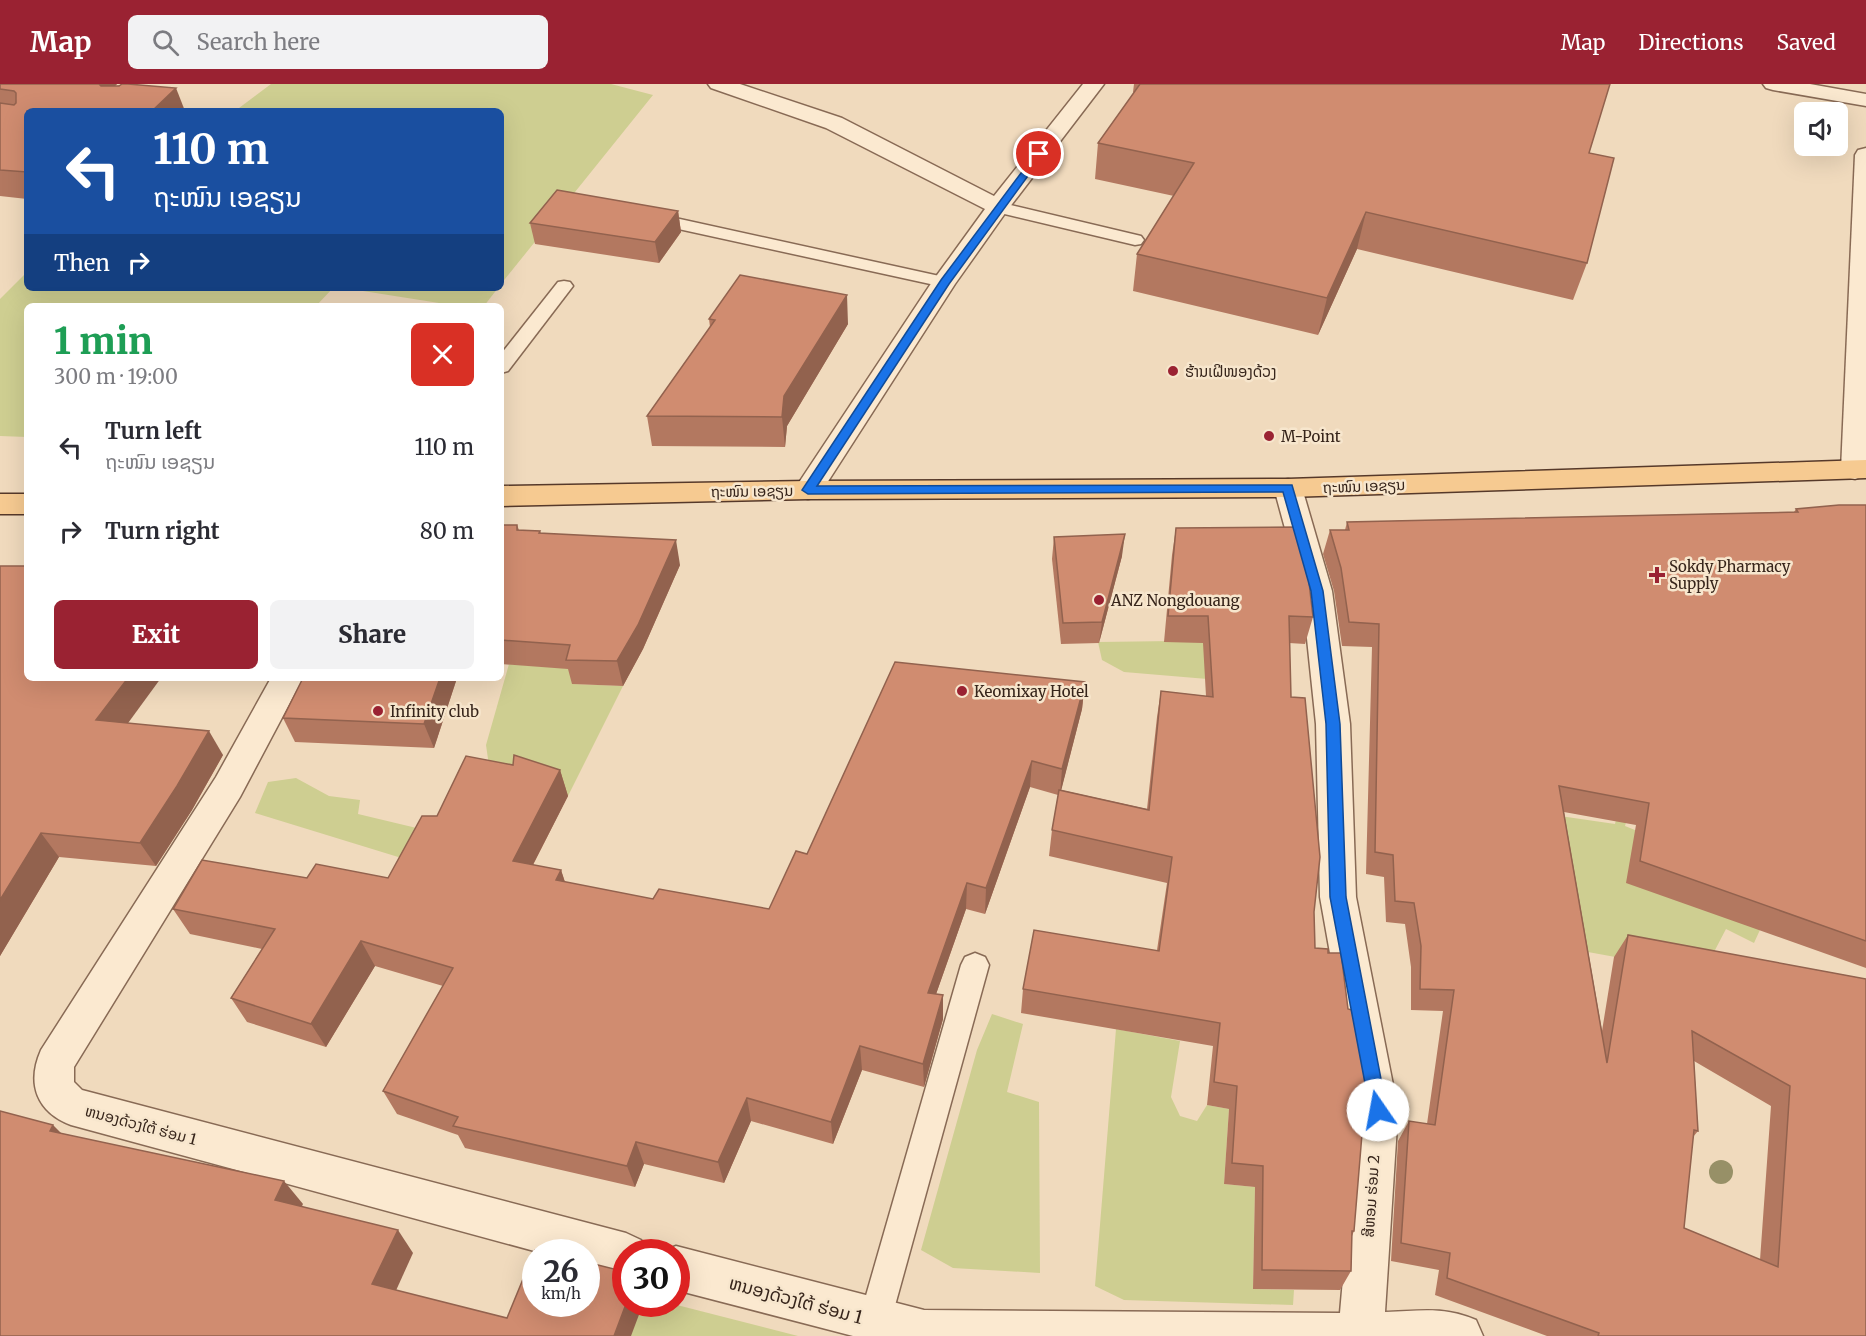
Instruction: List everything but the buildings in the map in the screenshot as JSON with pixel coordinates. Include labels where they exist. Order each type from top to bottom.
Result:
[{"type":"main road","name":"ຖະໜົນ ເອຊຽນ","points":[[504,496],[808,490],[1288,488],[1861,469]]},
{"type":"main road","points":[[0,504],[24,504]]},
{"type":"street","points":[[718,84],[834,123],[998,207]]},
{"type":"street","points":[[808,490],[944,282],[998,207],[1094,84]]},
{"type":"street","points":[[1773,84],[1866,99]]},
{"type":"street","points":[[1857,84],[1866,99]]},
{"type":"street","points":[[1861,469],[1866,155]]},
{"type":"street","name":"ສີຫອມ ຮ່ອມ 2","points":[[1288,488],[1317,591],[1333,724],[1338,897],[1378,1110],[1362,1336],[1443,1332],[1460,1336]]},
{"type":"street","name":"ຫນອງດ້ວງໃຕ້ ຮ່ອມ 1","points":[[285,681],[228,786],[55,1063],[52,1080],[57,1094],[71,1106],[612,1251]]},
{"type":"street","name":"ຫນອງດ້ວງໃຕ້ ຮ່ອມ 1","points":[[690,1272],[924,1332],[1348,1336]]},
{"type":"lane","points":[[998,207],[1135,240]]},
{"type":"lane","points":[[631,214],[944,282]]},
{"type":"lane","points":[[504,362],[564,286]]},
{"type":"lane","points":[[875,1320],[975,965]]},
{"type":"green space","points":[[271,84],[611,84],[653,95],[504,280],[504,108],[239,108]]},
{"type":"green space","points":[[24,275],[24,291],[330,291],[319,303],[24,303],[24,437],[0,436],[0,299]]},
{"type":"green space","points":[[363,291],[496,291],[486,303],[439,303]]},
{"type":"green space","points":[[1249,640],[1255,683],[1124,672],[1102,660],[1098,642]]},
{"type":"green space","points":[[509,664],[576,669],[573,684],[623,686],[568,796],[523,782],[492,786],[486,745]]},
{"type":"green space","points":[[1635,742],[1647,744],[1625,826],[1779,888],[1754,943],[1726,929],[1703,973],[1577,950],[1472,803],[1615,824]]},
{"type":"green space","points":[[296,778],[329,796],[360,800],[358,814],[450,836],[421,864],[255,813],[268,782]]},
{"type":"green space","points":[[992,1014],[1023,1024],[1007,1092],[1039,1102],[1040,1273],[953,1268],[921,1250],[977,1050]]},
{"type":"green space","points":[[1116,1029],[1180,1041],[1171,1097],[1180,1116],[1197,1121],[1207,1105],[1229,1109],[1224,1184],[1255,1187],[1253,1289],[1294,1290],[1293,1305],[1124,1300],[1095,1286]]},
{"type":"green space","points":[[690,1308],[798,1336],[630,1336],[637,1317],[690,1317]]},
{"type":"place","name":"ຮ້ານເຝີໜອງດ້ວງ","points":[[1173,371]]},
{"type":"place","name":"M-Point","points":[[1269,436]]},
{"type":"place","name":"Sokdy Pharmacy Supply","points":[[1657,575]]},
{"type":"place","name":"ANZ Nongdouang","points":[[1099,600]]},
{"type":"place","name":"Keomixay Hotel","points":[[962,691]]},
{"type":"place","name":"Infinity club","points":[[378,711]]},
{"type":"route","points":[[1039,154],[944,282],[808,490],[1288,488],[1317,591],[1333,724],[1338,897],[1354,992],[1378,1110]]}]
